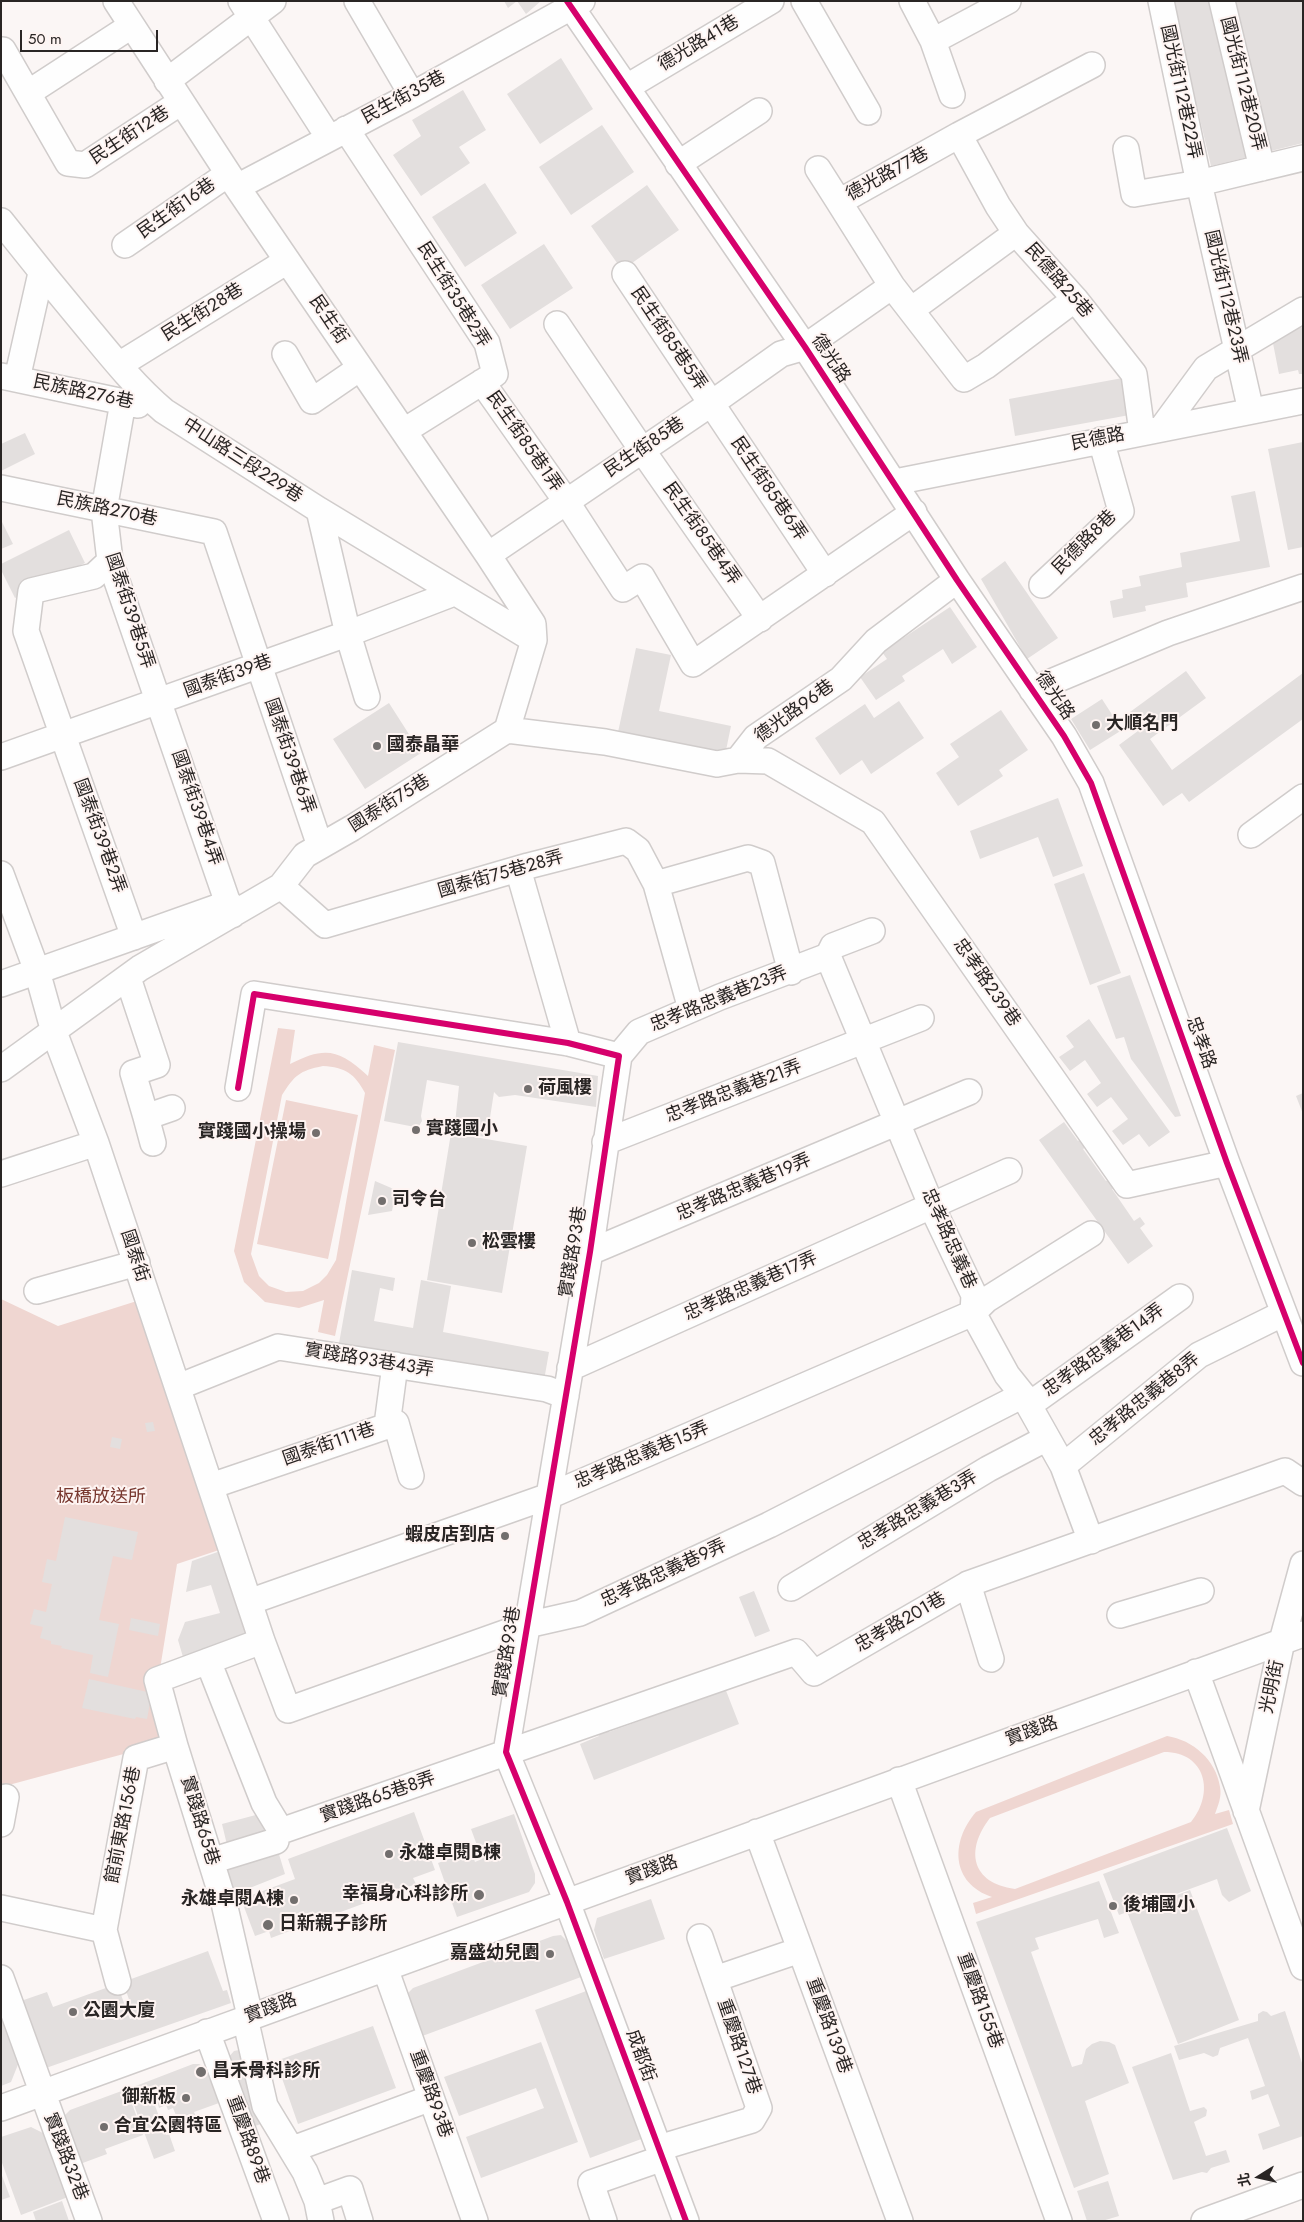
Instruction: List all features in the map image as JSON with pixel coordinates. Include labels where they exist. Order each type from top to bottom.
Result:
[{"type":"street","name":"民生街","points":[[116,1],[233,180],[488,555],[533,624],[534,640]]},
{"type":"street","points":[[167,81],[246,9],[273,1]]},
{"type":"street","name":"德光路41巷","points":[[627,87],[771,1]]},
{"type":"street","points":[[804,1],[868,112]]},
{"type":"street","points":[[912,1],[933,41],[952,95]]},
{"type":"street","points":[[933,41],[1008,1]]},
{"type":"street","name":"國光街112巷22弄","points":[[1161,1],[1199,183]]},
{"type":"street","name":"國光街112巷20弄","points":[[1222,1],[1262,168]]},
{"type":"street","name":"德光路","points":[[573,3],[678,164],[805,347],[957,580],[1064,736]]},
{"type":"street","name":"民生街35巷","points":[[233,180],[338,134],[573,3]]},
{"type":"street","points":[[362,8],[412,94]]},
{"type":"street","points":[[246,9],[284,68],[338,134]]},
{"type":"street","points":[[3,50],[28,94],[131,26]]},
{"type":"street","name":"德光路77巷","points":[[1075,299],[986,366],[964,379],[892,286],[839,202],[959,135],[1092,65]]},
{"type":"street","name":"民生街12巷","points":[[28,94],[68,163],[85,165],[181,102]]},
{"type":"street","points":[[678,164],[759,111]]},
{"type":"street","name":"民生街35巷2弄","points":[[338,134],[487,344],[495,374],[404,431]]},
{"type":"street","name":"民德路25巷","points":[[959,135],[998,206],[1016,233],[1075,299],[1134,374],[1152,430]]},
{"type":"street","points":[[1126,149],[1134,194],[1199,183],[1303,158]]},
{"type":"street","points":[[818,169],[839,202]]},
{"type":"street","name":"民生街16巷","points":[[125,245],[233,180]]},
{"type":"street","name":"國光街112巷23弄","points":[[1199,183],[1251,411]]},
{"type":"street","name":"中山路三段229巷","points":[[1,221],[41,273],[118,365],[142,392],[164,411],[319,510],[534,640]]},
{"type":"street","points":[[912,310],[1016,233]]},
{"type":"street","name":"民生街28巷","points":[[118,365],[288,261]]},
{"type":"street","points":[[9,377],[41,273]]},
{"type":"street","name":"民生街85巷5弄","points":[[625,274],[712,403]]},
{"type":"street","points":[[805,347],[892,286]]},
{"type":"street","points":[[1152,430],[1206,368],[1236,348],[1303,310]]},
{"type":"street","name":"民生街85巷4弄","points":[[557,324],[760,619]]},
{"type":"street","name":"民生街85巷","points":[[488,555],[781,354],[805,347]]},
{"type":"street","points":[[285,354],[312,401],[360,368]]},
{"type":"street","name":"民族路276巷","points":[[9,377],[164,411]]},
{"type":"street","name":"民生街85巷1弄","points":[[482,382],[566,501],[623,589],[642,577],[693,664],[760,619]]},
{"type":"street","name":"民德路","points":[[894,482],[1303,401]]},
{"type":"street","name":"國泰街39巷5弄","points":[[124,402],[104,510],[110,562],[159,702]]},
{"type":"street","name":"民生街85巷6弄","points":[[712,403],[825,574]]},
{"type":"street","name":"民德路8巷","points":[[1042,585],[1121,510],[1101,440]]},
{"type":"street","name":"民族路270巷","points":[[1,488],[214,532]]},
{"type":"street","points":[[319,510],[348,634],[367,697]]},
{"type":"street","points":[[760,619],[914,512]]},
{"type":"street","name":"國泰街39巷6弄","points":[[214,532],[320,846]]},
{"type":"street","name":"國泰街39巷2弄","points":[[110,562],[94,576],[31,591],[26,631],[134,937]]},
{"type":"street","name":"德光路96巷","points":[[738,760],[756,737],[841,679],[876,641],[957,580]]},
{"type":"street","name":"德光路","points":[[1032,690],[1168,634],[1303,587]]},
{"type":"street","name":"國泰街39巷","points":[[1,757],[348,634],[454,593]]},
{"type":"street","points":[[534,640],[507,730],[605,742],[716,764],[738,760]]},
{"type":"street","name":"國泰街39巷4弄","points":[[159,702],[231,909]]},
{"type":"street","name":"國泰街75巷","points":[[1,1069],[140,968],[231,909],[281,886],[304,855],[507,730]]},
{"type":"street","name":"忠孝路","points":[[1064,736],[1091,783],[1227,1163],[1303,1363]]},
{"type":"street","name":"忠孝路239巷","points":[[738,760],[768,761],[872,822],[1127,1185],[1227,1163]]},
{"type":"street","points":[[1251,835],[1303,798]]},
{"type":"street","name":"國泰街75巷28弄","points":[[281,886],[325,925],[518,869],[626,841],[638,850],[656,884],[690,1010]]},
{"type":"street","points":[[656,884],[748,858],[762,863],[791,972]]},
{"type":"street","points":[[518,869],[568,1043]]},
{"type":"street","name":"國泰街","points":[[1,874],[37,971],[54,1032],[96,1143],[262,1641],[288,1710]]},
{"type":"street","points":[[1,984],[134,937],[231,909]]},
{"type":"street","name":"忠孝路忠義巷23弄","points":[[619,1056],[639,1032],[828,956],[833,946],[872,931]]},
{"type":"street","name":"忠孝路忠義巷","points":[[828,956],[932,1207],[974,1295],[973,1313],[1007,1375],[1026,1400],[1063,1466],[1091,1540]]},
{"type":"street","points":[[128,978],[157,1065],[133,1072],[153,1142]]},
{"type":"street","points":[[238,1088],[254,994],[568,1043],[619,1056]]},
{"type":"street","name":"忠孝路忠義巷21弄","points":[[605,1142],[921,1018]]},
{"type":"street","name":"實踐路93巷","points":[[506,1752],[590,1252],[619,1056]]},
{"type":"street","name":"忠孝路忠義巷19弄","points":[[590,1252],[969,1092]]},
{"type":"street","points":[[146,1116],[172,1108]]},
{"type":"street","points":[[1,1174],[96,1143]]},
{"type":"street","name":"忠孝路忠義巷17弄","points":[[570,1368],[1009,1171]]},
{"type":"street","name":"忠孝路忠義巷15弄","points":[[249,1602],[549,1496],[973,1313],[986,1300],[1091,1234]]},
{"type":"street","points":[[37,1291],[137,1263]]},
{"type":"street","name":"忠孝路忠義巷14弄","points":[[1026,1400],[1180,1297]]},
{"type":"street","name":"忠孝路忠義巷8弄","points":[[1063,1466],[1199,1355],[1284,1313]]},
{"type":"street","name":"實踐路93巷43弄","points":[[178,1387],[278,1348],[547,1389],[566,1396]]},
{"type":"street","points":[[387,1425],[395,1366]]},
{"type":"street","name":"忠孝路忠義巷9弄","points":[[288,1710],[528,1626],[580,1612],[769,1526],[1026,1400]]},
{"type":"street","name":"國泰街111巷","points":[[211,1486],[396,1423],[411,1476]]},
{"type":"street","name":"忠孝路忠義巷3弄","points":[[791,1588],[988,1469],[1047,1438]]},
{"type":"street","name":"忠孝路201巷","points":[[506,1752],[796,1652],[814,1673],[968,1584],[1285,1471],[1303,1483]]},
{"type":"street","name":"光明街","points":[[1246,1811],[1293,1637],[1303,1564]]},
{"type":"street","points":[[968,1584],[991,1659]]},
{"type":"street","points":[[1120,1615],[1201,1591]]},
{"type":"street","name":"實踐路","points":[[1,2108],[1293,1637]]},
{"type":"street","name":"實踐路65巷","points":[[262,1641],[157,1680],[175,1746],[224,1903],[265,2106],[293,2149],[319,2211]]},
{"type":"street","name":"實踐路65巷8弄","points":[[208,1661],[264,1802],[281,1831],[506,1752]]},
{"type":"street","points":[[1196,1672],[1303,1967]]},
{"type":"street","name":"館前東路156巷","points":[[118,1982],[104,1930],[136,1758],[175,1746]]},
{"type":"street","points":[[506,1752],[567,1902]]},
{"type":"street","name":"重慶路155巷","points":[[899,1780],[1059,2221]]},
{"type":"street","points":[[1,1824],[6,1797]]},
{"type":"street","name":"重慶路139巷","points":[[757,1832],[900,2221]]},
{"type":"street","points":[[211,1861],[276,1841]]},
{"type":"street","name":"成都街","points":[[567,1902],[686,2221]]},
{"type":"street","points":[[1,1908],[104,1930]]},
{"type":"street","name":"重慶路127巷","points":[[604,2221],[591,2183],[752,2120],[759,2108],[700,1937]]},
{"type":"street","points":[[715,1979],[800,1950]]},
{"type":"street","name":"重慶路93巷","points":[[385,1968],[475,2221]]},
{"type":"street","name":"實踐路32巷","points":[[1,1978],[41,2093],[89,2221]]},
{"type":"street","name":"重慶路89巷","points":[[206,2032],[276,2221]]},
{"type":"street","points":[[293,2149],[432,2098]]},
{"type":"street","points":[[1217,2219],[1303,2185]]},
{"type":"street","points":[[319,2211],[350,2189],[360,2221]]},
{"type":"green space","points":[[278,1028],[295,1030],[290,1064],[313,1054],[331,1053],[348,1060],[368,1076],[374,1045],[395,1050],[335,1336],[318,1332],[324,1300],[299,1308],[265,1302],[244,1282],[234,1251]],"holes":[[[323,1066],[343,1070],[353,1076],[365,1093],[336,1260],[327,1275],[319,1283],[303,1291],[286,1292],[269,1286],[259,1276],[251,1254],[282,1095],[294,1078],[303,1072]]]},
{"type":"green space","points":[[286,1100],[358,1115],[328,1259],[257,1244]]},
{"type":"green space","name":"板橋放送所","points":[[1,1299],[58,1326],[140,1300],[222,1549],[177,1564],[159,1675],[168,1742],[5,1786],[1,1805]]},
{"type":"green space","points":[[1167,1736],[1177,1738],[1194,1747],[1202,1753],[1214,1768],[1218,1777],[1220,1791],[1215,1814],[1229,1810],[1233,1824],[976,1914],[973,1903],[992,1897],[978,1891],[962,1872],[959,1848],[962,1836],[976,1812]],"holes":[[[1164,1752],[1178,1754],[1189,1759],[1202,1776],[1204,1787],[1203,1799],[1191,1822],[1015,1889],[1000,1886],[989,1880],[981,1872],[975,1853],[982,1830],[990,1818]]]},
{"type":"building","points":[[504,1],[517,1],[508,8]]},
{"type":"building","points":[[517,1],[541,1],[526,14]]},
{"type":"building","points":[[1172,1],[1215,1],[1252,156],[1211,166]]},
{"type":"building","points":[[1235,1],[1303,1],[1303,143],[1271,151]]},
{"type":"building","points":[[561,58],[593,109],[540,144],[507,94]]},
{"type":"building","points":[[463,90],[486,130],[459,147],[470,163],[421,196],[393,155],[421,136],[412,120]]},
{"type":"building","points":[[602,125],[634,172],[571,215],[539,167]]},
{"type":"building","points":[[485,183],[517,233],[465,267],[432,217]]},
{"type":"building","points":[[647,185],[679,230],[622,270],[591,226]]},
{"type":"building","points":[[544,244],[573,288],[510,329],[481,285]]},
{"type":"building","points":[[1303,327],[1303,374],[1299,374],[1298,370],[1279,374],[1271,333]]},
{"type":"building","points":[[1128,377],[1135,414],[1015,436],[1009,399]]},
{"type":"building","points":[[25,433],[35,454],[1,471],[1,444]]},
{"type":"building","points":[[1303,442],[1303,547],[1288,550],[1268,449]]},
{"type":"building","points":[[1255,491],[1270,567],[1186,583],[1188,597],[1145,606],[1146,611],[1113,618],[1110,601],[1123,598],[1122,590],[1141,586],[1139,576],[1182,567],[1180,553],[1240,541],[1231,496]]},
{"type":"building","points":[[1,520],[13,544],[1,549]]},
{"type":"building","points":[[69,530],[85,563],[15,598],[1,570],[1,564]]},
{"type":"building","points":[[1005,561],[1058,638],[1027,659],[981,579]]},
{"type":"building","points":[[950,607],[977,647],[952,664],[943,649],[902,676],[905,681],[876,700],[860,677],[887,659],[882,652]]},
{"type":"building","points":[[636,648],[671,655],[659,711],[731,726],[724,760],[617,737]]},
{"type":"building","points":[[1186,671],[1206,698],[1150,739],[1172,770],[1303,673],[1303,719],[1189,802],[1182,793],[1163,806],[1119,745],[1142,728],[1130,712]]},
{"type":"building","name":"大順名門","points":[[1102,699],[1122,730],[1090,750],[1071,719]]},
{"type":"building","points":[[899,701],[924,738],[871,774],[862,760],[840,775],[815,738],[865,704],[874,718]]},
{"type":"building","name":"國泰晶華","points":[[389,703],[421,753],[365,789],[333,739]]},
{"type":"building","points":[[1001,710],[1028,750],[999,770],[1003,776],[958,806],[936,773],[959,757],[950,744]]},
{"type":"building","points":[[1058,798],[1083,866],[1053,877],[1038,837],[980,859],[970,831]]},
{"type":"building","points":[[1084,873],[1121,973],[1090,985],[1054,884]]},
{"type":"building","points":[[1130,975],[1181,1116],[1175,1117],[1131,1059],[1124,1037],[1116,1039],[1097,986]]},
{"type":"building","points":[[1089,1019],[1170,1132],[1149,1147],[1139,1134],[1123,1145],[1112,1131],[1128,1119],[1111,1097],[1097,1107],[1087,1094],[1101,1083],[1085,1060],[1070,1071],[1059,1057],[1074,1047],[1066,1036]]},
{"type":"building","name":"荷風樓","points":[[398,1042],[598,1076],[596,1107],[515,1095],[499,1097],[494,1092],[487,1137],[454,1133],[459,1086],[427,1080],[421,1116],[422,1121],[419,1126],[415,1127],[384,1121]]},
{"type":"building","points":[[1303,1093],[1303,1114],[1296,1096]]},
{"type":"building","points":[[1064,1122],[1078,1141],[1083,1137],[1089,1145],[1083,1149],[1106,1181],[1112,1177],[1118,1185],[1112,1189],[1134,1221],[1140,1217],[1145,1224],[1140,1228],[1153,1246],[1128,1264],[1039,1140]]},
{"type":"building","name":"松雲樓","points":[[451,1133],[527,1146],[502,1293],[427,1280]]},
{"type":"building","name":"司令台","points":[[375,1181],[396,1190],[392,1211],[368,1215]]},
{"type":"building","points":[[352,1270],[395,1278],[393,1291],[380,1288],[374,1321],[413,1328],[421,1280],[451,1286],[443,1332],[549,1352],[543,1386],[338,1349]]},
{"type":"building","points":[[153,1422],[155,1431],[147,1432],[145,1423]]},
{"type":"building","points":[[112,1437],[122,1439],[120,1449],[110,1447]]},
{"type":"building","name":"板橋放送所","points":[[65,1517],[138,1532],[132,1560],[113,1556],[99,1620],[119,1624],[108,1677],[90,1673],[93,1655],[51,1644],[51,1641],[40,1638],[43,1627],[30,1624],[34,1609],[46,1612],[52,1584],[42,1582],[47,1559],[56,1561]]},
{"type":"building","points":[[229,1548],[251,1618],[245,1635],[183,1657],[178,1640],[185,1622],[220,1613],[211,1585],[186,1592],[192,1561]]},
{"type":"building","points":[[754,1591],[770,1631],[755,1637],[739,1597]]},
{"type":"building","points":[[131,1618],[160,1624],[158,1636],[129,1630]]},
{"type":"building","points":[[89,1679],[152,1693],[147,1719],[136,1717],[135,1719],[82,1708]]},
{"type":"building","points":[[725,1688],[739,1724],[594,1780],[580,1744],[599,1736],[596,1729],[606,1725],[609,1732],[648,1718],[645,1710],[653,1707],[656,1714]]},
{"type":"building","points":[[267,1812],[274,1837],[228,1849],[222,1824]]},
{"type":"building","points":[[414,1812],[435,1870],[413,1878],[416,1884],[271,1938],[269,1931],[255,1936],[241,1899],[295,1879],[288,1859]]},
{"type":"building","points":[[514,1814],[535,1874],[535,1883],[529,1892],[457,1917],[438,1863],[471,1851],[475,1862],[482,1859],[471,1829]]},
{"type":"building","points":[[1227,1828],[1251,1891],[1229,1902],[1222,1895],[1217,1879],[1119,1915],[1103,1874]]},
{"type":"building","points":[[278,1851],[285,1874],[232,1895],[223,1866]]},
{"type":"building","points":[[1099,1881],[1119,1933],[1104,1938],[1098,1919],[1035,1938],[1039,1949],[1031,1952],[1072,2067],[1082,2064],[1086,2049],[1092,2044],[1100,2041],[1109,2042],[1115,2045],[1129,2083],[1085,2101],[1109,2174],[1074,2188],[976,1922]]},
{"type":"building","points":[[1190,1890],[1239,2020],[1178,2044],[1128,1914]]},
{"type":"building","points":[[651,1899],[665,1939],[604,1959],[594,1930],[597,1918]]},
{"type":"building","points":[[561,1935],[569,1943],[581,1977],[417,2038],[406,1995],[413,1988],[553,1936]]},
{"type":"building","name":"公園大廈","points":[[208,1951],[223,1991],[227,1990],[231,2003],[46,2068],[15,2003],[47,1992],[53,2007],[117,1984],[130,2019],[135,2017],[123,1982]]},
{"type":"building","points":[[589,1990],[644,2138],[590,2158],[535,2010]]},
{"type":"building","points":[[1263,2011],[1271,2016],[1285,2011],[1303,2066],[1303,2136],[1263,2150],[1258,2134],[1280,2126],[1268,2094],[1252,2100],[1250,2091],[1265,2086],[1248,2038],[1220,2048],[1218,2055],[1213,2057],[1204,2053],[1179,2060],[1174,2046],[1258,2021],[1258,2014]]},
{"type":"building","points":[[1,2017],[19,2062],[11,2082],[1,2086]]},
{"type":"building","points":[[373,2026],[396,2088],[298,2124],[276,2061]]},
{"type":"building","points":[[541,2042],[578,2142],[481,2178],[466,2137],[544,2108],[536,2088],[459,2116],[444,2077]]},
{"type":"building","points":[[244,2049],[267,2122],[249,2128],[226,2060],[234,2051]]},
{"type":"building","points":[[1171,2053],[1190,2111],[1204,2107],[1207,2110],[1206,2116],[1194,2122],[1206,2156],[1226,2150],[1230,2162],[1211,2168],[1207,2173],[1202,2172],[1173,2180],[1132,2067]]},
{"type":"building","name":"御新板","points":[[193,2064],[199,2064],[206,2068],[219,2103],[194,2112],[197,2119],[180,2125],[173,2108],[168,2110],[166,2105],[159,2108],[157,2101],[154,2103],[166,2135],[169,2134],[175,2151],[154,2159],[128,2089]]},
{"type":"building","name":"合宜公園特區","points":[[127,2089],[143,2135],[105,2149],[107,2154],[80,2164],[64,2119],[65,2115],[70,2110]]},
{"type":"building","points":[[31,2127],[43,2133],[68,2197],[21,2215],[1,2160],[1,2137]]},
{"type":"building","points":[[1,2173],[10,2197],[1,2200]]},
{"type":"building","points":[[1108,2181],[1119,2216],[1102,2221],[1087,2221],[1077,2191]]},
{"type":"building","points":[[62,2201],[69,2221],[36,2221],[33,2212]]},
{"type":"cycle path","points":[[567,1],[805,347],[957,580],[1064,736],[1091,783],[1227,1163],[1303,1363]]},
{"type":"cycle path","points":[[238,1088],[254,994],[568,1043],[619,1056],[590,1252],[506,1752],[567,1902],[686,2221]]},
{"type":"place","name":"大順名門","points":[[1096,725]]},
{"type":"place","name":"國泰晶華","points":[[377,746]]},
{"type":"place","name":"荷風樓","points":[[528,1089]]},
{"type":"place","name":"實踐國小","points":[[416,1130]]},
{"type":"place","name":"實踐國小操場","points":[[316,1133]]},
{"type":"place","name":"司令台","points":[[382,1201]]},
{"type":"place","name":"松雲樓","points":[[472,1243]]},
{"type":"place","name":"蝦皮店到店","points":[[505,1536]]},
{"type":"place","name":"永雄卓閱B棟","points":[[389,1854]]},
{"type":"place","name":"幸福身心科診所","points":[[479,1895]]},
{"type":"place","name":"永雄卓閱A棟","points":[[294,1900]]},
{"type":"place","name":"後埔國小","points":[[1113,1906]]},
{"type":"place","name":"日新親子診所","points":[[268,1925]]},
{"type":"place","name":"嘉盛幼兒園","points":[[550,1954]]},
{"type":"place","name":"公園大廈","points":[[73,2012]]},
{"type":"place","name":"昌禾骨科診所","points":[[201,2072]]},
{"type":"place","name":"御新板","points":[[186,2098]]},
{"type":"place","name":"合宜公園特區","points":[[104,2127]]}]
